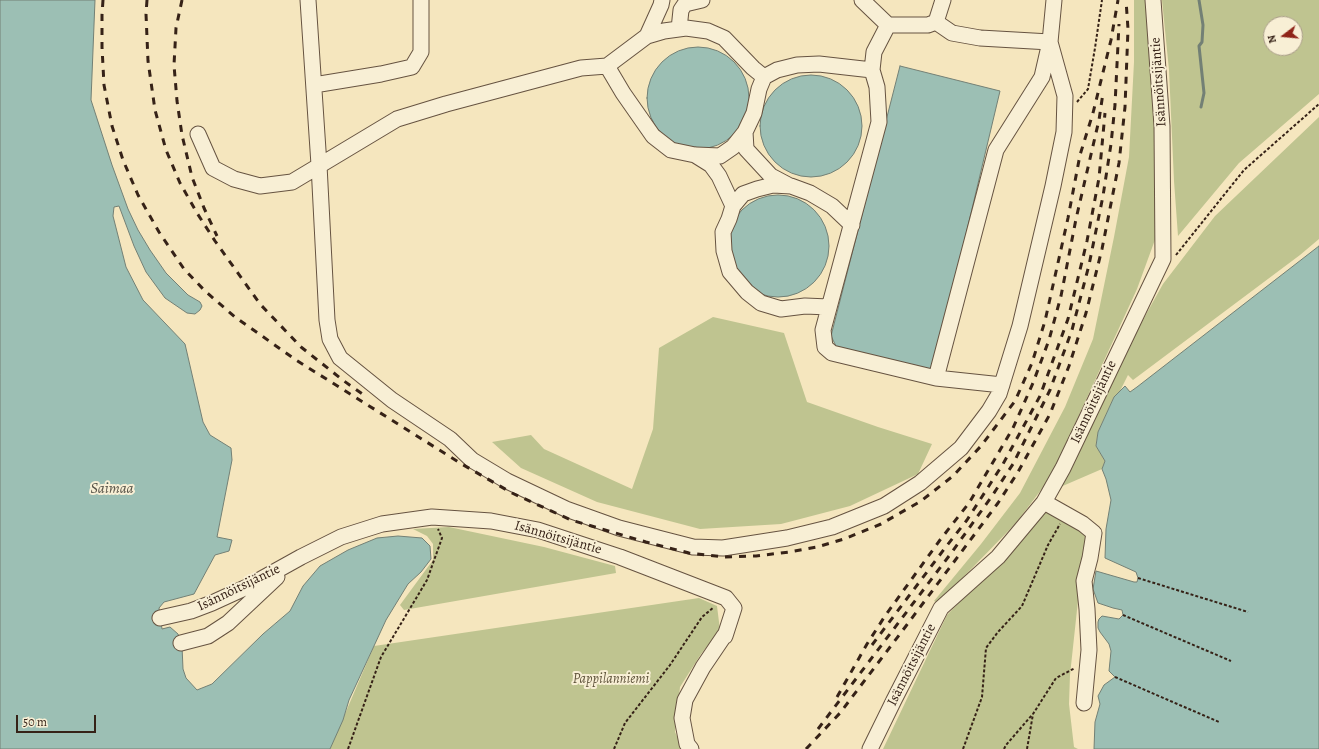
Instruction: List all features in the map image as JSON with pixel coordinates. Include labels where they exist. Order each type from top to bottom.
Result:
[{"type":"street","points":[[308,0],[319,165],[327,320],[330,339],[340,358],[392,400],[450,439],[472,460],[501,478],[566,510],[619,528],[693,547],[722,548],[787,538],[832,527],[884,506],[920,483],[962,448],[989,411],[999,394],[1022,319],[1064,132],[1065,96],[1050,42]]},
{"type":"street","points":[[314,85],[381,74],[412,67],[421,52],[421,0]]},
{"type":"street","points":[[647,36],[662,5],[662,0]]},
{"type":"street","points":[[679,29],[683,2],[702,0]]},
{"type":"street","points":[[862,0],[888,25],[928,25],[936,22]]},
{"type":"street","points":[[936,22],[942,0]]},
{"type":"street","points":[[936,378],[996,150],[1042,77],[1050,42],[1054,0]]},
{"type":"street","name":"Isännöitsijäntie","points":[[870,749],[941,608],[998,557],[1044,502],[1063,468],[1163,259],[1162,126],[1153,0]]},
{"type":"street","points":[[936,22],[952,33],[980,38],[1050,42]]},
{"type":"street","points":[[888,25],[874,52],[872,70],[877,87],[879,122],[823,330],[825,347],[832,353],[936,378],[1002,385]]},
{"type":"street","points":[[198,134],[213,168],[234,179],[260,186],[292,182],[397,119],[446,104],[581,68],[607,66],[647,36],[679,29],[686,28],[708,31],[724,38],[752,68],[764,77]]},
{"type":"street","points":[[607,66],[622,93],[653,136],[671,150],[695,155],[720,156],[733,147],[745,132],[754,113],[759,89],[764,77],[777,70],[797,65],[819,64],[872,70]]},
{"type":"street","points":[[745,132],[746,149],[771,176],[810,193],[826,203],[852,226]]},
{"type":"street","points":[[695,155],[711,165],[719,176],[733,206]]},
{"type":"street","points":[[791,186],[773,185],[757,189],[743,194],[733,206],[724,232],[724,251],[730,272],[747,292],[761,303],[781,309],[806,306],[829,308]]},
{"type":"street","points":[[1044,502],[1083,524],[1094,533],[1084,581],[1089,650],[1084,703]]},
{"type":"street","name":"Isännöitsijäntie","points":[[160,618],[191,611],[212,603],[247,587],[300,557],[341,537],[382,524],[432,518],[491,521],[538,530],[620,557],[726,598]]},
{"type":"street","points":[[181,643],[208,636],[228,623],[260,592],[300,557]]},
{"type":"street","points":[[691,749],[687,744],[682,718],[685,700],[703,667],[725,636],[734,608],[726,598]]},
{"type":"street","points":[[212,603],[212,609],[219,620],[228,623]]},
{"type":"path","points":[[1064,117],[1088,89],[1102,0]]},
{"type":"path","points":[[1173,258],[1244,170],[1319,104]]},
{"type":"path","points":[[963,749],[982,697],[986,648],[998,632],[1022,606],[1048,545],[1059,525],[1068,516]]},
{"type":"path","points":[[348,749],[381,657],[427,580],[442,538],[432,518]]},
{"type":"path","points":[[1138,578],[1248,612]]},
{"type":"path","points":[[614,749],[625,723],[670,665],[702,617],[726,598]]},
{"type":"path","points":[[1123,615],[1231,661]]},
{"type":"path","points":[[1004,749],[1033,714],[1056,678],[1088,661]]},
{"type":"path","points":[[1115,677],[1219,722]]},
{"type":"path","points":[[1027,749],[1033,714]]},
{"type":"green space","points":[[1134,0],[1146,0],[1156,130],[1156,237],[1137,289],[1050,478],[1016,523],[938,603],[934,601],[981,544],[1020,493],[1065,407],[1093,339],[1129,157],[1134,62]]},
{"type":"green space","points":[[1162,0],[1319,0],[1319,94],[1239,163],[1178,236],[1169,70]]},
{"type":"green space","points":[[1319,117],[1319,239],[1300,255],[1133,380],[1128,375],[1120,391],[1114,397],[1098,432],[1096,446],[1105,461],[1102,469],[1058,488],[1116,368],[1163,284],[1215,216]]},
{"type":"green space","points":[[713,317],[784,333],[807,402],[932,444],[918,474],[850,506],[781,524],[700,529],[597,502],[521,468],[492,442],[531,435],[544,449],[632,489],[653,429],[659,348]]},
{"type":"green space","points":[[1046,510],[1091,535],[1080,582],[1070,675],[1069,704],[1074,747],[1078,749],[883,749],[947,615],[1029,530]]},
{"type":"green space","points":[[449,527],[544,547],[615,566],[616,573],[404,610],[400,605],[433,560],[433,544],[427,536],[413,529]]},
{"type":"green space","name":"Pappilanniemi","points":[[699,598],[717,606],[720,630],[701,654],[680,687],[675,732],[683,749],[330,749],[374,646]]},
{"type":"water","name":"Saimaa","points":[[0,0],[95,0],[91,100],[112,165],[128,209],[150,250],[166,273],[188,295],[200,302],[202,306],[195,314],[187,313],[165,298],[146,272],[134,246],[119,206],[114,207],[113,216],[126,267],[143,300],[185,344],[203,422],[210,435],[231,448],[232,460],[217,537],[232,540],[229,551],[215,555],[194,594],[164,602],[159,608],[162,629],[170,627],[178,634],[182,646],[183,669],[186,678],[197,690],[212,684],[263,634],[290,611],[303,586],[320,566],[348,550],[377,538],[398,536],[422,538],[430,546],[431,559],[421,572],[408,584],[386,620],[349,700],[343,720],[330,749],[0,749]]},
{"type":"water","points":[[698,47],[718,51],[726,55],[734,62],[741,70],[745,78],[749,98],[745,118],[741,126],[734,134],[726,141],[718,145],[698,149],[678,145],[670,141],[662,134],[655,126],[651,118],[647,98],[651,78],[655,70],[662,62],[670,55],[678,51]]},
{"type":"water","points":[[900,66],[1000,91],[933,373],[838,350],[831,336]]},
{"type":"water","points":[[811,75],[831,79],[839,83],[847,90],[854,98],[858,106],[862,126],[858,146],[854,154],[847,162],[839,169],[831,173],[811,177],[791,173],[783,169],[775,162],[768,154],[764,146],[760,126],[764,106],[768,98],[775,90],[783,83],[791,79]]},
{"type":"water","points":[[778,195],[797,199],[814,210],[825,227],[829,246],[825,265],[814,282],[797,293],[778,297],[759,293],[742,282],[731,265],[727,246],[731,227],[742,210],[759,199]]},
{"type":"water","points":[[1319,246],[1319,749],[1094,749],[1095,722],[1100,704],[1098,696],[1104,685],[1115,677],[1109,671],[1111,651],[1109,644],[1098,628],[1098,622],[1102,616],[1119,619],[1123,615],[1122,610],[1098,603],[1093,589],[1096,571],[1134,582],[1137,582],[1138,578],[1136,572],[1105,558],[1106,529],[1111,500],[1102,469],[1105,461],[1096,446],[1098,432],[1114,397],[1125,386],[1130,392],[1137,387]]},
{"type":"waterway","points":[[1199,0],[1203,25],[1202,42],[1199,46],[1204,93],[1201,107]]},
{"type":"railway","points":[[103,0],[102,47],[104,85],[112,126],[123,160],[138,195],[159,232],[184,269],[205,291],[235,317],[296,360],[460,463],[512,493],[571,520],[689,553],[724,557],[756,556],[817,547],[844,539],[881,524],[921,501],[953,476],[981,446],[1015,401],[1032,363],[1045,321],[1068,218],[1080,155],[1093,113],[1111,40],[1118,0]]},
{"type":"railway","points":[[147,0],[146,14],[148,61],[155,110],[166,150],[180,183],[215,241],[260,304],[301,347],[364,395]]},
{"type":"railway","points":[[182,0],[176,28],[174,65],[182,135],[192,177],[217,236]]},
{"type":"railway","points":[[806,749],[840,713],[998,503],[1018,472],[1050,414],[1069,366],[1086,313],[1102,249],[1119,163],[1125,107],[1128,29],[1126,0]]},
{"type":"railway","points":[[818,729],[952,552],[992,496],[1013,464],[1050,390],[1072,330],[1089,265],[1103,196],[1115,105],[1119,24]]},
{"type":"railway","points":[[837,697],[867,644],[885,616],[940,540],[969,503],[1013,428],[1033,383],[1049,340],[1061,296],[1076,219],[1099,120],[1103,93]]},
{"type":"railway","points":[[872,645],[967,520],[1003,464],[1040,396],[1068,319],[1087,241],[1099,178],[1105,113]]}]
